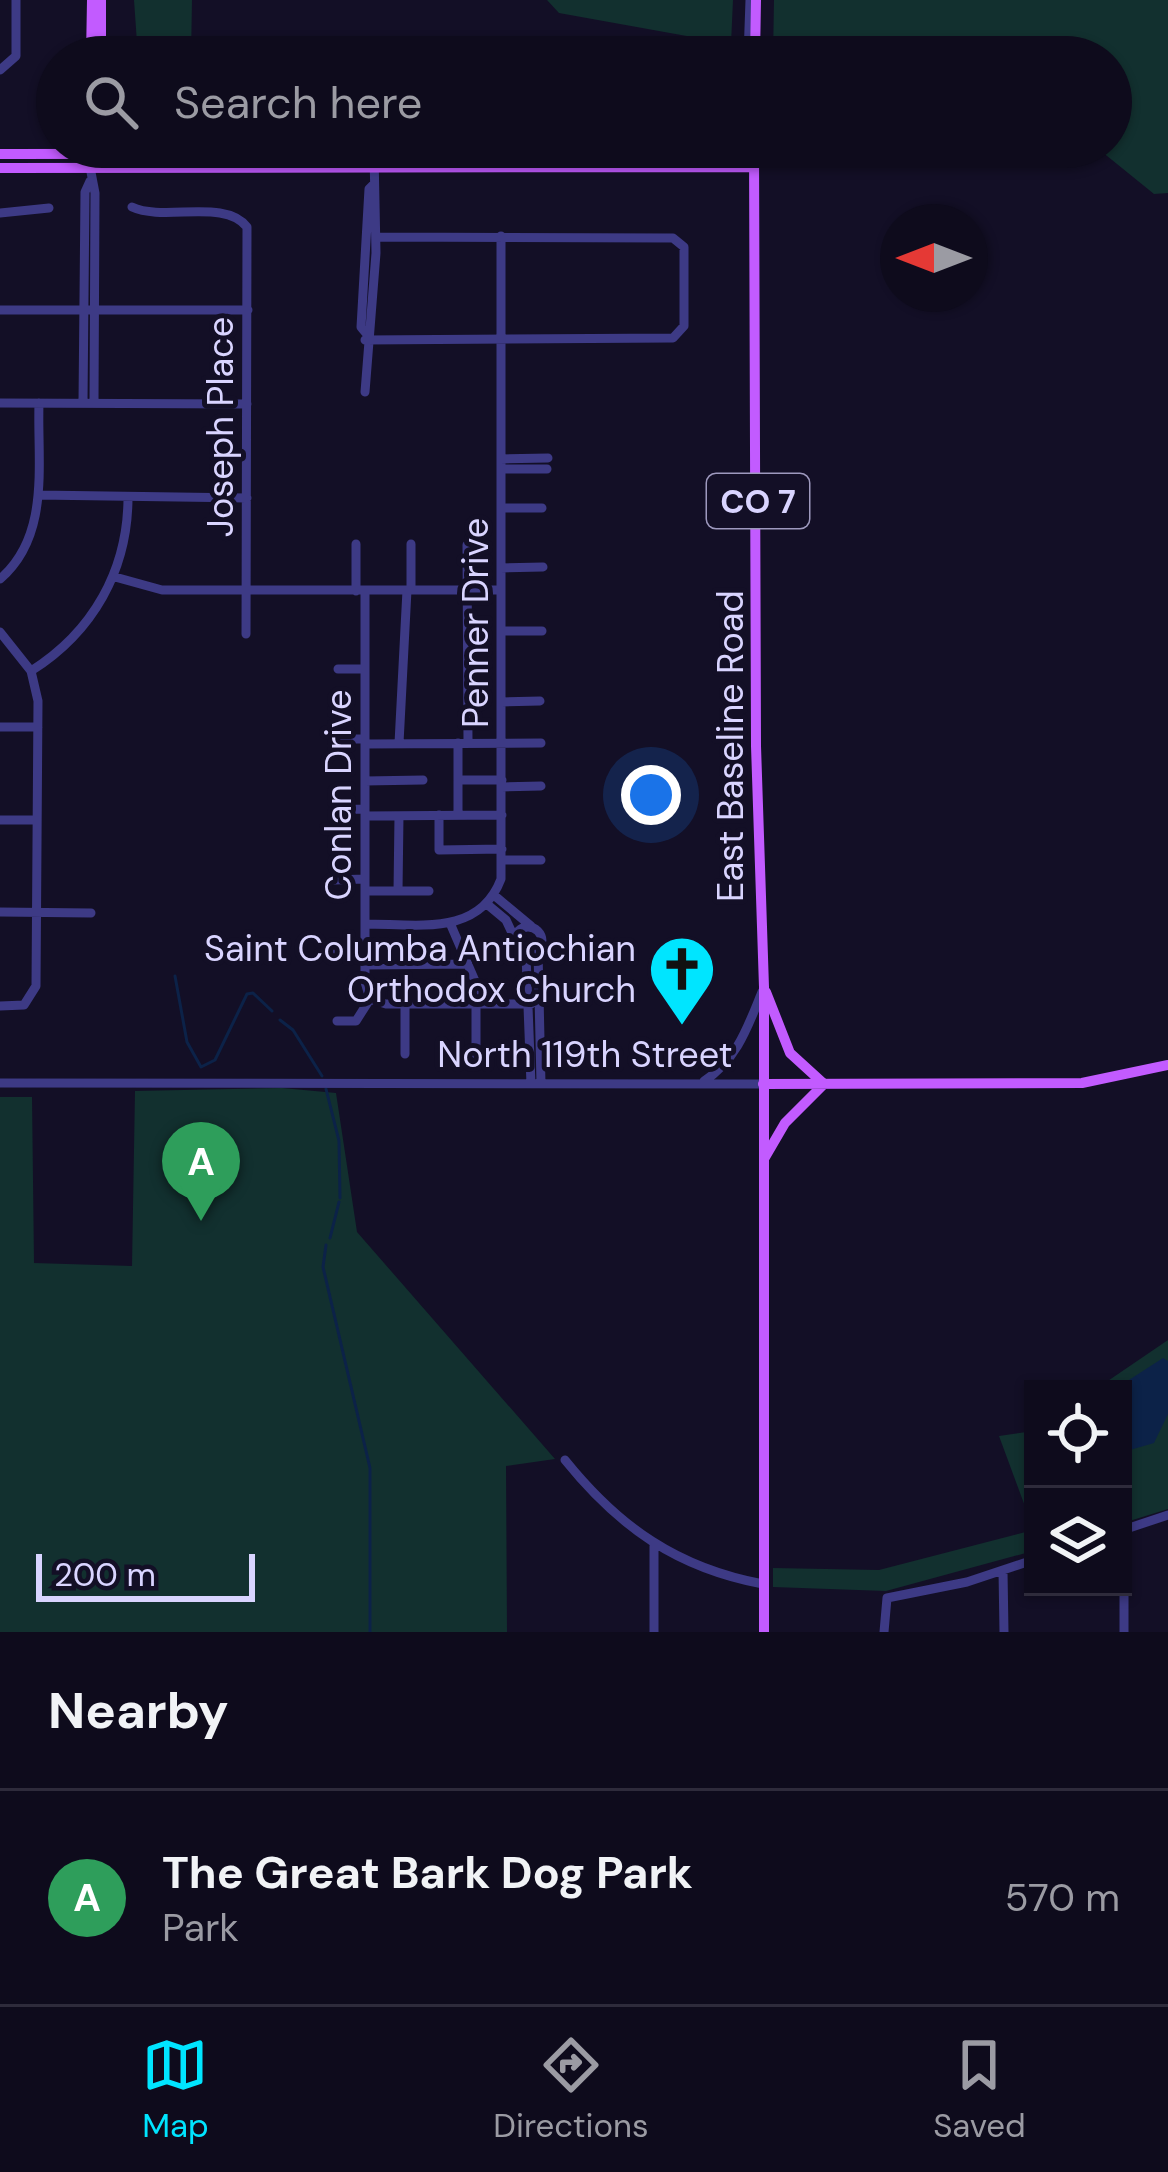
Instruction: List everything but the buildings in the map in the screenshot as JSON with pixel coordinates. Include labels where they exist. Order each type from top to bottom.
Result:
[{"type":"main road","points":[[93,36],[96,0]]},
{"type":"main road","points":[[96,0],[99,36]]},
{"type":"main road","points":[[752,36],[753,0]]},
{"type":"main road","points":[[0,154],[36,155]]},
{"type":"main road","points":[[0,168],[36,163]]},
{"type":"main road","name":"East Baseline Road","points":[[748,168],[764,987],[764,1632]]},
{"type":"main road","points":[[763,1162],[785,1123],[824,1084],[798,1066],[764,987]]},
{"type":"main road","name":"North 119th Street","points":[[763,1084],[1082,1083],[1168,1064]]},
{"type":"street","points":[[0,70],[16,56],[16,0]]},
{"type":"street","points":[[89,403],[85,192],[90,168]]},
{"type":"street","points":[[365,337],[376,237],[371,168]]},
{"type":"street","points":[[365,392],[362,277],[368,189],[374,184]]},
{"type":"street","name":"Joseph Place","points":[[132,207],[147,214],[228,214],[244,221],[246,634]]},
{"type":"street","points":[[0,213],[49,208]]},
{"type":"street","name":"Penner Drive","points":[[491,901],[502,855],[501,236]]},
{"type":"street","points":[[365,337],[674,338],[684,326],[684,247],[673,238],[376,237]]},
{"type":"street","points":[[0,310],[248,310]]},
{"type":"street","points":[[0,403],[247,404]]},
{"type":"street","points":[[0,579],[31,536],[38,495],[39,403]]},
{"type":"street","points":[[501,464],[548,464]]},
{"type":"street","points":[[38,495],[247,498]]},
{"type":"street","points":[[31,671],[81,629],[115,577],[128,525],[128,497]]},
{"type":"street","points":[[501,508],[542,508]]},
{"type":"street","name":"Conlan Drive","points":[[356,544],[365,669],[365,964],[370,999]]},
{"type":"street","points":[[399,743],[411,544]]},
{"type":"street","points":[[458,815],[467,544]]},
{"type":"street","points":[[501,568],[543,567]]},
{"type":"street","points":[[115,577],[162,590],[501,590]]},
{"type":"street","points":[[501,631],[542,631]]},
{"type":"street","points":[[0,632],[31,671],[38,727],[36,986],[31,1001],[0,1006]]},
{"type":"street","points":[[338,669],[365,669]]},
{"type":"street","points":[[502,702],[540,701]]},
{"type":"street","points":[[0,727],[38,727]]},
{"type":"street","points":[[339,739],[541,743]]},
{"type":"street","points":[[365,781],[423,780]]},
{"type":"street","points":[[458,781],[542,786]]},
{"type":"street","points":[[334,810],[399,816],[502,815]]},
{"type":"street","points":[[439,815],[439,850],[541,860]]},
{"type":"street","points":[[398,891],[399,816]]},
{"type":"street","points":[[0,820],[37,820]]},
{"type":"street","points":[[334,880],[429,891]]},
{"type":"street","points":[[365,924],[450,923],[491,901]]},
{"type":"street","points":[[491,901],[543,939],[532,953],[536,1084]]},
{"type":"street","points":[[491,901],[506,920],[515,947],[532,953]]},
{"type":"street","points":[[0,912],[92,913]]},
{"type":"street","points":[[450,923],[480,1004],[476,1054]]},
{"type":"street","points":[[514,938],[522,927],[531,926]]},
{"type":"street","points":[[334,951],[365,950]]},
{"type":"street","points":[[532,953],[536,1084]]},
{"type":"street","points":[[365,964],[468,964]]},
{"type":"street","points":[[700,1084],[724,1067],[742,1040],[764,987]]},
{"type":"street","points":[[338,1021],[356,1021],[370,999],[405,1004],[531,1004]]},
{"type":"street","points":[[405,1004],[405,1054]]},
{"type":"street","name":"North 119th Street","points":[[0,1083],[763,1084]]},
{"type":"street","points":[[565,1460],[620,1519],[653,1546],[700,1569],[763,1584]]},
{"type":"street","points":[[1132,1527],[1168,1515]]},
{"type":"street","points":[[653,1546],[654,1632]]},
{"type":"street","points":[[884,1632],[886,1598],[1024,1563]]},
{"type":"street","points":[[1003,1570],[1004,1632]]},
{"type":"street","points":[[1124,1596],[1124,1632]]},
{"type":"green space","points":[[134,0],[192,0],[191,36],[137,36]]},
{"type":"green space","points":[[547,0],[733,0],[731,36],[687,36],[559,13]]},
{"type":"green space","points":[[774,0],[1168,0],[1168,193],[1154,194],[1122,168],[1132,168],[1132,36],[773,36]]},
{"type":"green space","points":[[282,1088],[336,1093],[357,1232],[555,1459],[506,1466],[507,1632],[0,1632],[0,1097],[32,1097],[34,1263],[132,1266],[135,1091]]},
{"type":"green space","points":[[1168,1340],[1168,1509],[1132,1520],[1132,1380],[1109,1380]]},
{"type":"green space","points":[[1024,1432],[1024,1504],[999,1436]]},
{"type":"green space","points":[[1024,1532],[1024,1553],[886,1591],[773,1587],[773,1568],[879,1570]]},
{"type":"water","points":[[1163,1358],[1168,1361],[1168,1414],[1154,1443],[1132,1449],[1132,1380]]},
{"type":"waterway","points":[[175,976],[187,1042],[201,1067],[215,1060],[247,994],[253,993],[272,1011]]},
{"type":"waterway","points":[[280,1020],[293,1030],[322,1076]]},
{"type":"waterway","points":[[326,1089],[339,1141],[340,1198]]},
{"type":"waterway","points":[[330,1238],[339,1202]]},
{"type":"waterway","points":[[326,1245],[323,1267],[370,1468],[370,1632]]},
{"type":"place","name":"Saint Columba Antiochian Orthodox Church","points":[[682,1028]]},
{"type":"place","name":"The Great Bark Dog Park","points":[[201,1221]]}]
